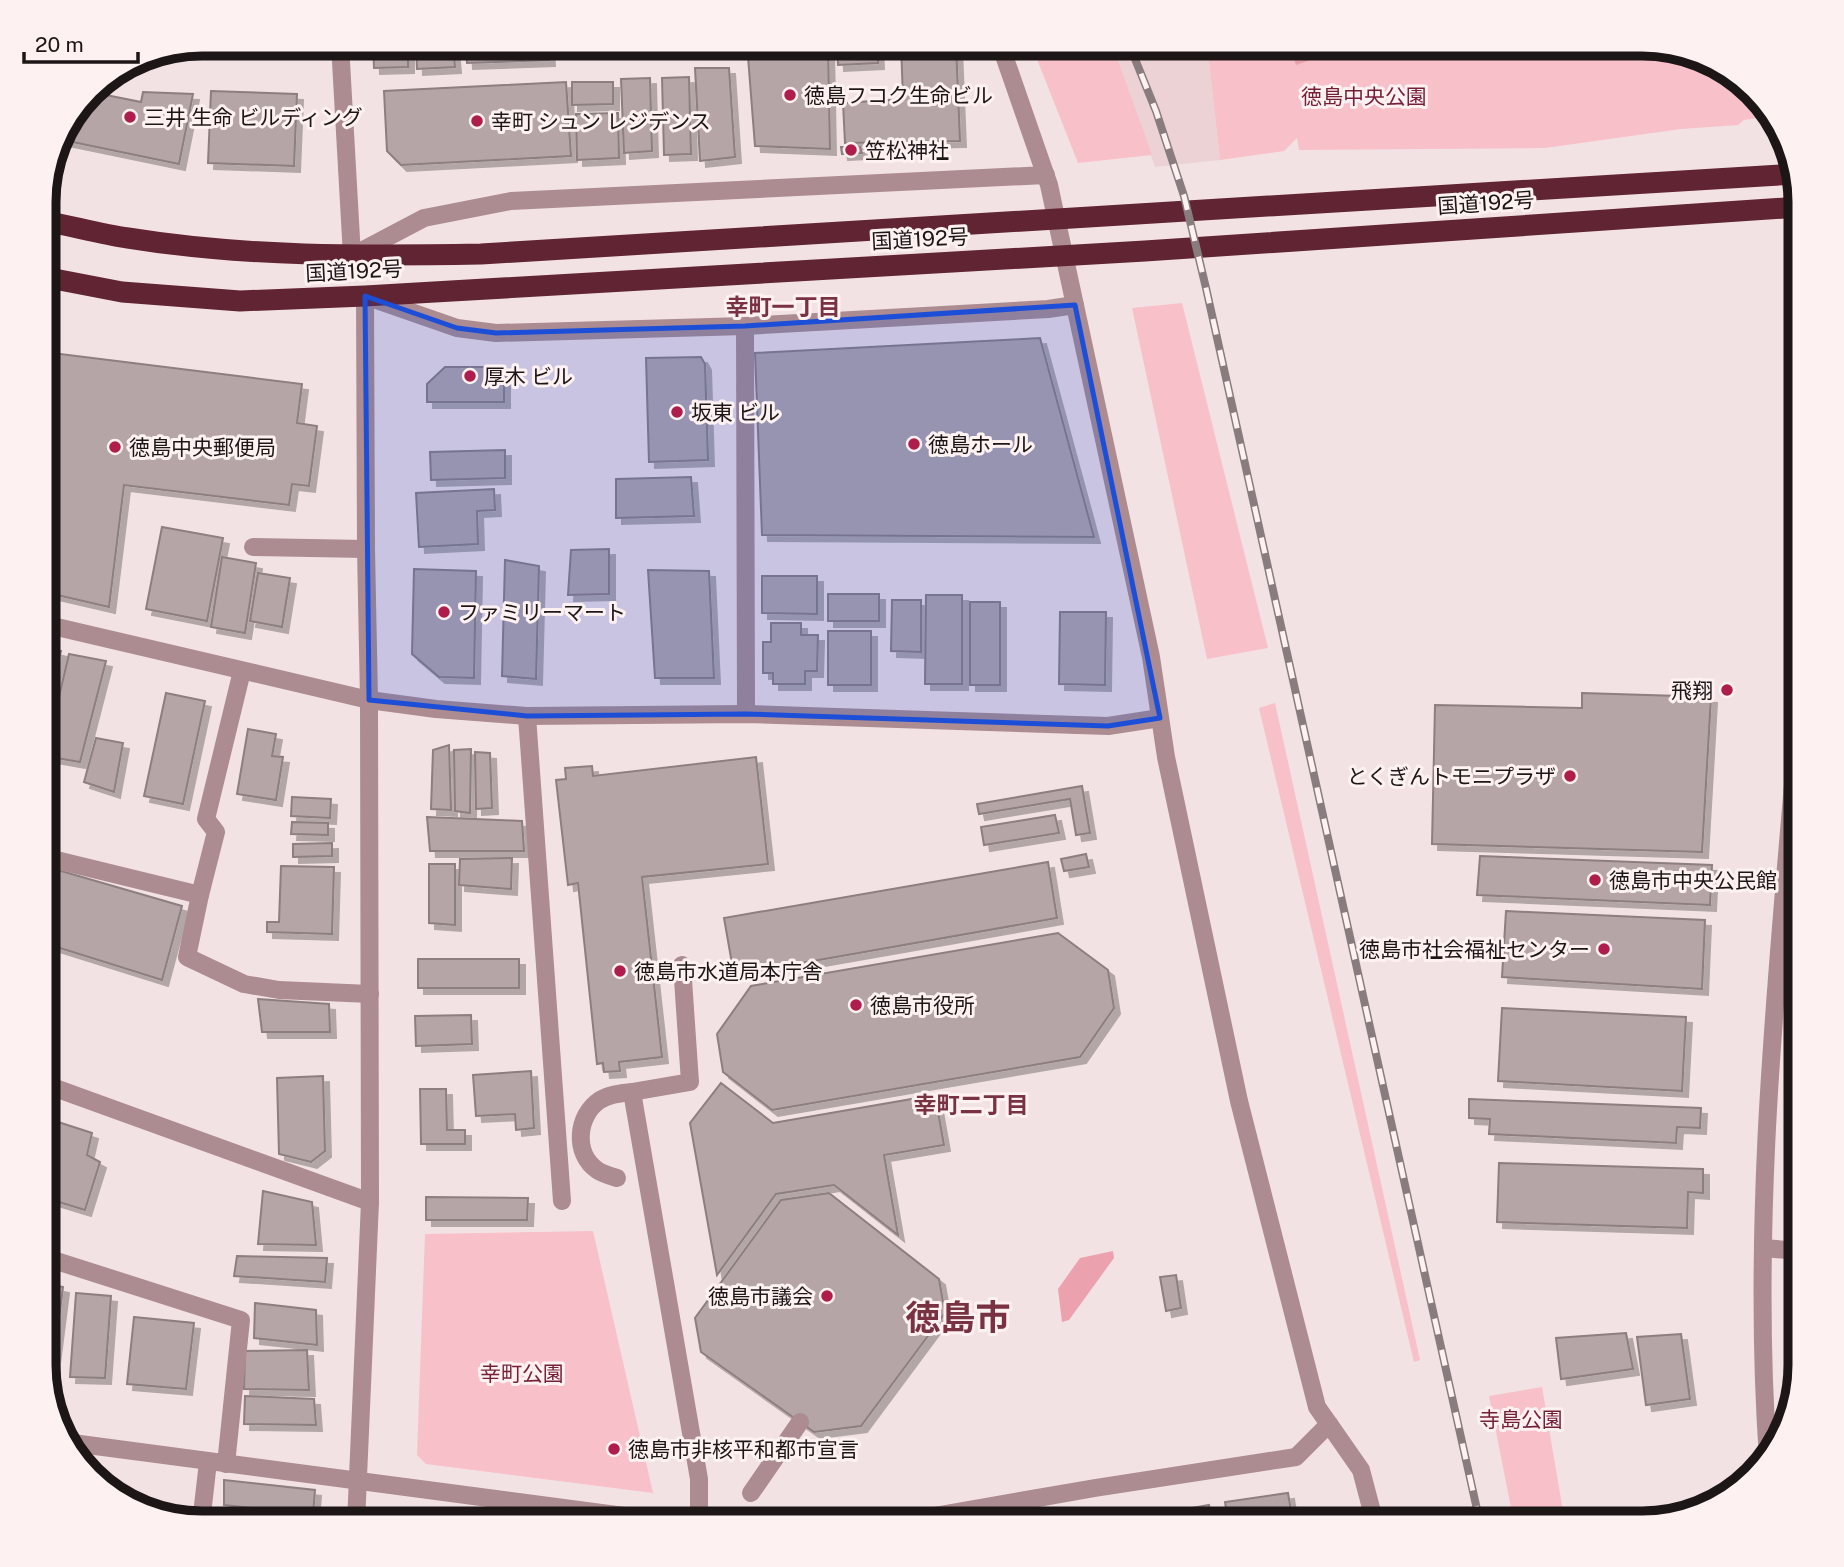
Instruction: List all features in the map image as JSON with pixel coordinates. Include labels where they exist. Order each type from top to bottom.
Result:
[{"type":"highway","name":"国道192号","points":[[56,223],[128,238],[233,250],[352,256],[481,254],[1785,175]]},
{"type":"highway","name":"国道192号","points":[[56,279],[122,292],[240,301],[365,296],[1788,212]]},
{"type":"street","points":[[341,56],[352,256],[424,219],[511,201],[1048,180]]},
{"type":"street","points":[[1004,56],[1048,180],[1151,657],[1166,757],[1239,1101],[1317,1406],[1361,1470],[1372,1511]]},
{"type":"street","points":[[357,1511],[370,1202],[365,296],[457,328],[496,333],[745,326],[1048,309],[1074,298]]},
{"type":"street","points":[[745,326],[746,714]]},
{"type":"street","points":[[253,547],[366,549]]},
{"type":"street","points":[[56,627],[369,700],[436,709],[527,716],[746,714],[1108,726],[1160,718]]},
{"type":"street","points":[[242,671],[206,819],[216,832],[187,957],[244,984],[370,994]]},
{"type":"street","points":[[527,716],[562,1201]]},
{"type":"street","points":[[56,860],[200,895]]},
{"type":"street","points":[[1767,1441],[1763,1383],[1763,1248],[1767,1096],[1788,932]]},
{"type":"street","points":[[617,1178],[596,1170],[588,1161],[581,1140],[581,1129],[587,1113],[600,1100],[690,1082],[682,965]]},
{"type":"street","points":[[56,1088],[370,1202]]},
{"type":"street","points":[[632,1092],[699,1479],[699,1511]]},
{"type":"street","points":[[1763,1248],[1788,1250]]},
{"type":"street","points":[[56,1261],[241,1320],[226,1464]]},
{"type":"street","points":[[751,1493],[800,1422]]},
{"type":"street","points":[[963,1511],[1296,1457],[1329,1424]]},
{"type":"street","points":[[79,1444],[586,1511]]},
{"type":"street","points":[[202,1511],[208,1462]]},
{"type":"street","points":[[517,1502],[517,1511]]},
{"type":"highlighted area","points":[[365,296],[457,328],[496,333],[745,326],[1075,305],[1160,718],[1108,726],[746,714],[527,716],[369,700]]},
{"type":"shaded area","points":[[1116,56],[1208,56],[1220,160],[1155,167]]},
{"type":"shaded area","points":[[1293,56],[1321,56],[1296,65]]},
{"type":"shaded area","points":[[1113,1251],[1114,1258],[1069,1320],[1062,1322],[1058,1289],[1080,1258]]},
{"type":"green space","points":[[1036,56],[1116,56],[1152,155],[1078,163]]},
{"type":"green space","name":"徳島中央公園","points":[[1208,56],[1652,56],[1689,64],[1715,75],[1738,92],[1761,117],[1744,120],[1738,125],[1681,129],[1545,148],[1299,150],[1297,138],[1284,151],[1220,160]]},
{"type":"green space","points":[[1182,303],[1268,648],[1207,659],[1132,308]]},
{"type":"green space","points":[[1275,703],[1420,1360],[1414,1362],[1259,708]]},
{"type":"green space","name":"幸町公園","points":[[593,1231],[653,1493],[426,1464],[417,1455],[425,1234]]},
{"type":"green space","name":"寺島公園","points":[[1542,1387],[1563,1511],[1512,1511],[1489,1396]]},
{"type":"building","points":[[374,56],[408,56],[408,67],[374,68]]},
{"type":"building","points":[[416,56],[454,56],[455,67],[417,69]]},
{"type":"building","points":[[467,56],[549,56],[549,60],[467,63]]},
{"type":"building","name":"徳島フコク生命ビル","points":[[748,56],[828,56],[830,149],[755,146]]},
{"type":"building","points":[[838,56],[878,56],[878,63],[838,65]]},
{"type":"building","points":[[901,56],[956,56],[960,141],[845,143],[843,103],[903,99]]},
{"type":"building","points":[[695,68],[729,68],[735,157],[700,161]]},
{"type":"building","points":[[689,77],[691,154],[664,155],[662,78]]},
{"type":"building","points":[[650,78],[652,151],[624,153],[621,79]]},
{"type":"building","name":"幸町 シュン レジデンス","points":[[566,82],[571,156],[401,165],[387,151],[384,91]]},
{"type":"building","points":[[572,82],[613,82],[613,104],[572,105]]},
{"type":"building","points":[[211,91],[297,94],[294,166],[208,163]]},
{"type":"building","name":"三井 生命 ビルディング","points":[[143,92],[193,94],[179,164],[69,141],[86,113],[104,94],[141,102]]},
{"type":"building","points":[[618,113],[619,158],[577,160],[576,114]]},
{"type":"building","name":"笠松神社","points":[[841,147],[860,147],[862,153],[842,154]]},
{"type":"building","name":"徳島ホール","points":[[1040,338],[1094,537],[762,535],[755,353]]},
{"type":"building","points":[[56,353],[302,384],[297,423],[317,426],[309,486],[292,484],[289,505],[124,485],[109,607],[56,595]]},
{"type":"building","name":"坂東 ビル","points":[[701,357],[705,364],[708,460],[649,462],[646,358]]},
{"type":"building","name":"厚木 ビル","points":[[445,367],[504,367],[504,402],[427,402],[427,384]]},
{"type":"building","points":[[505,450],[505,478],[431,480],[430,452]]},
{"type":"building","points":[[691,477],[694,516],[616,518],[616,479]]},
{"type":"building","points":[[494,489],[495,510],[477,511],[478,544],[419,547],[416,493]]},
{"type":"building","points":[[162,527],[223,538],[207,621],[146,609]]},
{"type":"building","points":[[609,549],[609,594],[568,595],[571,550]]},
{"type":"building","points":[[222,557],[256,563],[245,633],[211,627]]},
{"type":"building","points":[[505,560],[539,566],[536,679],[502,676]]},
{"type":"building","name":"ファミリーマート","points":[[414,569],[476,571],[474,678],[439,677],[412,654]]},
{"type":"building","points":[[648,570],[709,571],[714,678],[655,678]]},
{"type":"building","points":[[258,573],[290,578],[282,627],[250,621]]},
{"type":"building","points":[[762,576],[817,576],[817,614],[762,613]]},
{"type":"building","points":[[828,594],[879,594],[879,621],[828,621]]},
{"type":"building","points":[[926,595],[962,595],[962,684],[925,684]]},
{"type":"building","points":[[892,600],[921,600],[921,652],[891,651]]},
{"type":"building","points":[[970,602],[1000,602],[1000,685],[970,685]]},
{"type":"building","points":[[1060,612],[1106,612],[1105,685],[1059,684]]},
{"type":"building","points":[[771,623],[801,623],[801,635],[818,635],[817,671],[805,671],[805,684],[773,684],[773,673],[763,673],[763,642],[771,642]]},
{"type":"building","points":[[828,631],[871,631],[871,685],[828,685]]},
{"type":"building","points":[[56,650],[61,651],[56,671]]},
{"type":"building","points":[[69,654],[106,661],[80,762],[56,758],[56,709]]},
{"type":"building","points":[[166,693],[205,701],[183,804],[144,796]]},
{"type":"building","name":"とくぎんトモニプラザ","points":[[1582,693],[1711,697],[1702,852],[1432,844],[1435,705],[1582,708]]},
{"type":"building","points":[[248,729],[276,734],[272,756],[283,757],[276,800],[237,794]]},
{"type":"building","points":[[96,738],[123,743],[114,792],[84,782]]},
{"type":"building","points":[[449,745],[451,810],[431,809],[433,750]]},
{"type":"building","points":[[471,749],[470,813],[455,811],[454,750]]},
{"type":"building","points":[[475,752],[490,753],[492,808],[476,809]]},
{"type":"building","name":"徳島市水道局本庁舎","points":[[756,757],[768,864],[642,877],[662,1057],[619,1062],[620,1071],[604,1072],[603,1063],[597,1064],[578,883],[568,885],[556,780],[566,779],[565,768],[592,766],[593,776]]},
{"type":"building","points":[[1082,786],[1090,833],[1076,835],[1070,799],[979,814],[977,804]]},
{"type":"building","points":[[292,797],[331,799],[330,818],[291,816]]},
{"type":"building","points":[[1055,815],[1059,833],[984,845],[981,827]]},
{"type":"building","points":[[427,817],[522,821],[524,851],[430,851]]},
{"type":"building","points":[[292,822],[328,823],[328,835],[291,834]]},
{"type":"building","points":[[332,843],[332,856],[293,857],[293,844]]},
{"type":"building","points":[[1086,854],[1089,867],[1064,871],[1061,859]]},
{"type":"building","name":"徳島市中央公民館","points":[[1480,856],[1712,865],[1710,905],[1477,895]]},
{"type":"building","points":[[512,858],[511,889],[459,885],[460,859]]},
{"type":"building","points":[[1048,862],[1057,918],[734,975],[724,918]]},
{"type":"building","points":[[429,864],[455,864],[455,925],[429,923]]},
{"type":"building","points":[[281,866],[334,867],[332,934],[267,932],[267,922],[279,922]]},
{"type":"building","points":[[56,869],[182,906],[162,980],[56,947]]},
{"type":"building","name":"徳島市社会福祉センター","points":[[1506,911],[1705,920],[1702,989],[1502,977]]},
{"type":"building","name":"徳島市役所","points":[[1058,933],[1108,970],[1114,1008],[1080,1057],[772,1110],[723,1072],[717,1034],[751,986]]},
{"type":"building","points":[[418,959],[519,959],[519,988],[418,988]]},
{"type":"building","points":[[258,999],[329,1004],[330,1032],[262,1032]]},
{"type":"building","points":[[1502,1008],[1686,1017],[1682,1091],[1498,1081]]},
{"type":"building","points":[[471,1015],[472,1044],[416,1046],[415,1016]]},
{"type":"building","points":[[531,1071],[534,1128],[516,1130],[515,1114],[476,1116],[473,1075]]},
{"type":"building","points":[[323,1076],[325,1151],[311,1162],[279,1154],[277,1078]]},
{"type":"building","points":[[721,1083],[773,1123],[935,1095],[944,1145],[884,1155],[898,1235],[834,1185],[776,1194],[717,1275],[690,1123]]},
{"type":"building","points":[[420,1089],[446,1089],[447,1130],[465,1130],[465,1144],[421,1144]]},
{"type":"building","points":[[1469,1099],[1701,1108],[1700,1128],[1677,1127],[1676,1143],[1489,1134],[1490,1119],[1469,1118]]},
{"type":"building","points":[[56,1121],[92,1133],[87,1155],[100,1162],[85,1210],[56,1201]]},
{"type":"building","points":[[1499,1163],[1703,1169],[1703,1193],[1688,1192],[1687,1228],[1497,1222]]},
{"type":"building","points":[[263,1191],[312,1202],[316,1245],[258,1244]]},
{"type":"building","name":"徳島市議会","points":[[829,1193],[939,1279],[945,1313],[861,1426],[814,1432],[701,1352],[695,1318],[781,1200]]},
{"type":"building","points":[[426,1197],[528,1198],[527,1220],[426,1220]]},
{"type":"building","points":[[237,1256],[327,1258],[325,1282],[234,1276]]},
{"type":"building","points":[[1176,1275],[1181,1308],[1166,1311],[1160,1277]]},
{"type":"building","points":[[56,1286],[63,1287],[56,1342]]},
{"type":"building","points":[[76,1293],[111,1296],[105,1378],[70,1377]]},
{"type":"building","points":[[255,1303],[316,1310],[317,1345],[254,1338]]},
{"type":"building","points":[[134,1317],[194,1323],[186,1389],[127,1384]]},
{"type":"building","points":[[1626,1333],[1633,1369],[1561,1379],[1556,1338]]},
{"type":"building","points":[[1681,1334],[1690,1399],[1646,1405],[1637,1337]]},
{"type":"building","points":[[307,1350],[309,1390],[244,1389],[245,1351]]},
{"type":"building","points":[[245,1396],[314,1399],[316,1425],[244,1424]]},
{"type":"building","points":[[224,1480],[315,1490],[313,1511],[277,1511],[224,1505]]},
{"type":"building","points":[[1288,1493],[1291,1511],[1226,1511],[1225,1502]]},
{"type":"building","points":[[1209,1505],[1210,1511],[1175,1511]]},
{"type":"railway","points":[[1134,56],[1156,111],[1184,196],[1206,288],[1477,1511]]},
{"type":"place","name":"徳島フコク生命ビル","points":[[790,95]]},
{"type":"place","name":"三井 生命 ビルディング","points":[[130,117]]},
{"type":"place","name":"幸町 シュン レジデンス","points":[[477,121]]},
{"type":"place","name":"笠松神社","points":[[851,150]]},
{"type":"place","name":"厚木 ビル","points":[[470,376]]},
{"type":"place","name":"坂東 ビル","points":[[677,412]]},
{"type":"place","name":"徳島ホール","points":[[914,444]]},
{"type":"place","name":"徳島中央郵便局","points":[[115,447]]},
{"type":"place","name":"ファミリーマート","points":[[444,612]]},
{"type":"place","name":"飛翔","points":[[1727,690]]},
{"type":"place","name":"とくぎんトモニプラザ","points":[[1570,776]]},
{"type":"place","name":"徳島市中央公民館","points":[[1595,880]]},
{"type":"place","name":"徳島市社会福祉センター","points":[[1604,949]]},
{"type":"place","name":"徳島市水道局本庁舎","points":[[620,971]]},
{"type":"place","name":"徳島市役所","points":[[856,1005]]},
{"type":"place","name":"徳島市議会","points":[[827,1296]]},
{"type":"place","name":"徳島市非核平和都市宣言","points":[[614,1449]]},
{"type":"district","name":"幸町一丁目","points":[[783,306]]},
{"type":"district","name":"幸町二丁目","points":[[971,1104]]},
{"type":"district","name":"徳島市","points":[[958,1317]]}]
